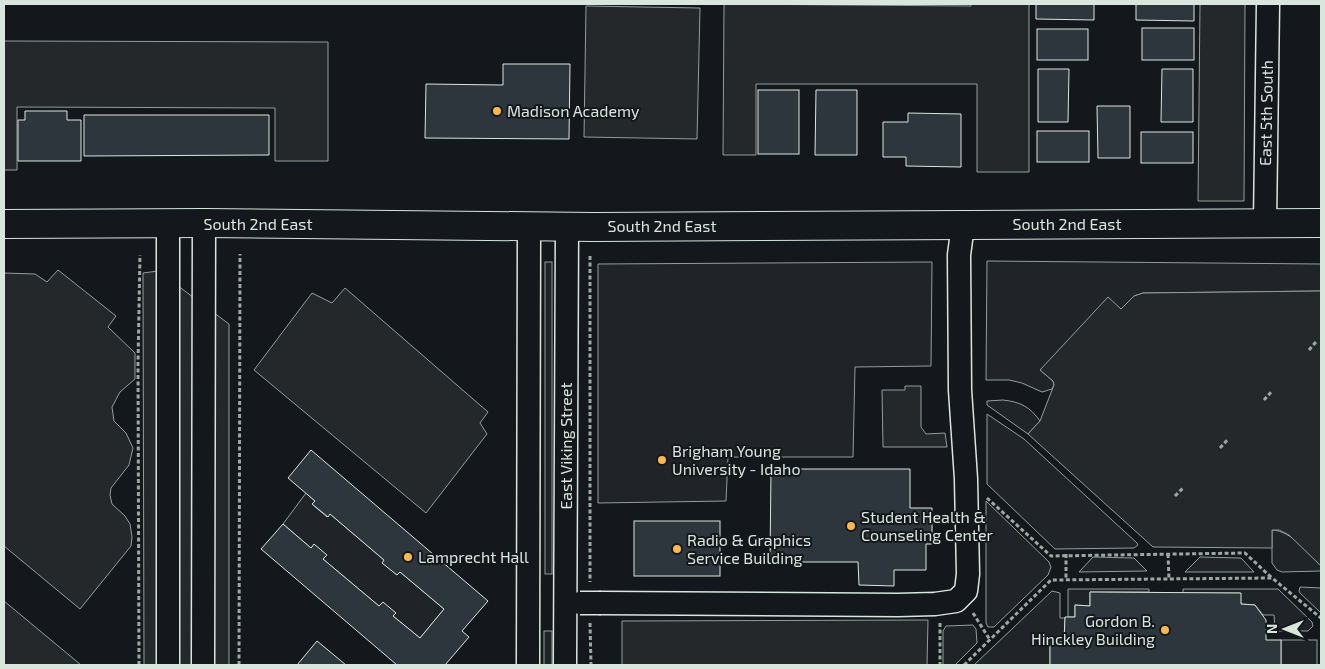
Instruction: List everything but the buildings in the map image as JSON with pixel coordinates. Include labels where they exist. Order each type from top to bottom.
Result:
[{"type":"main road","name":"South 2nd East","points":[[4,224],[204,223],[567,227],[1321,224]]},
{"type":"street","name":"East 5th South","points":[[1265,223],[1268,4]]},
{"type":"street","points":[[203,665],[204,223]]},
{"type":"street","points":[[168,224],[168,665]]},
{"type":"street","points":[[586,602],[935,604],[956,601],[966,591],[968,574],[966,479],[960,390],[959,254],[963,225]]},
{"type":"street","points":[[528,665],[529,227]]},
{"type":"street","name":"East Viking Street","points":[[565,665],[586,602],[567,227]]},
{"type":"street","points":[[168,365],[204,362]]},
{"type":"street","points":[[168,612],[203,611]]},
{"type":"path","points":[[140,254],[138,364],[140,665]]},
{"type":"path","points":[[239,665],[240,254]]},
{"type":"path","points":[[590,256],[586,602],[591,665]]},
{"type":"path","points":[[1309,350],[1316,342]]},
{"type":"path","points":[[1264,400],[1272,391]]},
{"type":"path","points":[[1220,448],[1228,440]]},
{"type":"path","points":[[1175,496],[1183,488]]},
{"type":"path","points":[[987,497],[1052,556],[1066,554],[1245,553],[1321,618]]},
{"type":"path","points":[[1066,554],[1066,580]]},
{"type":"path","points":[[1168,554],[1169,579]]},
{"type":"path","points":[[964,665],[1051,580],[1272,578]]},
{"type":"path","points":[[971,610],[990,640]]},
{"type":"shaded area","points":[[724,4],[971,6],[971,4],[1029,4],[1029,172],[977,172],[977,84],[756,84],[756,155],[723,155]]},
{"type":"shaded area","points":[[1200,4],[1245,4],[1244,201],[1198,201]]},
{"type":"shaded area","points":[[586,6],[700,8],[697,139],[584,137]]},
{"type":"shaded area","points":[[4,41],[328,42],[328,161],[275,161],[275,108],[17,107],[17,170],[4,170]]},
{"type":"shaded area","points":[[987,261],[1321,264],[1321,291],[1143,293],[1134,296],[1121,310],[1040,370],[1053,381],[1054,385],[1052,389],[1042,392],[1022,383],[1009,380],[986,380]]},
{"type":"shaded area","points":[[545,262],[552,262],[552,574],[545,574]]},
{"type":"shaded area","points":[[932,262],[931,366],[855,367],[853,457],[728,457],[726,501],[598,503],[598,264]]},
{"type":"shaded area","points":[[58,270],[116,316],[108,327],[135,353],[135,379],[120,392],[112,407],[114,421],[126,433],[133,448],[129,465],[111,488],[110,495],[112,504],[125,516],[130,524],[131,546],[80,609],[4,546],[4,273],[35,274],[47,282]]},
{"type":"shaded area","points":[[158,271],[229,324],[229,665],[144,665],[143,273]]},
{"type":"shaded area","points":[[345,288],[488,412],[480,423],[487,434],[426,513],[254,370],[312,293],[332,303]]},
{"type":"shaded area","points":[[1321,291],[1321,566],[1289,535],[1279,530],[1272,530],[1272,548],[1153,547],[1028,434],[1040,421],[1054,385],[1053,381],[1040,370],[1108,297],[1121,309],[1134,296],[1143,293]]},
{"type":"shaded area","points":[[905,386],[921,386],[921,427],[926,434],[945,433],[947,447],[883,447],[882,390],[905,390]]},
{"type":"shaded area","points":[[1003,400],[1024,406],[1033,412],[1040,421],[1028,434],[987,405],[987,401]]},
{"type":"shaded area","points":[[987,414],[1024,439],[1138,545],[1134,548],[1055,549],[987,484]]},
{"type":"shaded area","points":[[306,493],[315,501],[313,505],[327,517],[330,514],[384,560],[383,563],[397,575],[400,572],[444,609],[420,638],[393,616],[383,602],[379,606],[323,559],[314,545],[311,548],[283,524]]},
{"type":"shaded area","points":[[986,501],[1049,562],[1051,567],[1048,575],[994,627],[988,627],[986,623]]},
{"type":"shaded area","points":[[1272,530],[1279,531],[1293,538],[1321,566],[1321,571],[1282,572],[1277,570],[1272,563]]},
{"type":"shaded area","points":[[1093,557],[1134,558],[1147,571],[1079,572]]},
{"type":"shaded area","points":[[1200,557],[1241,558],[1254,572],[1185,572]]},
{"type":"shaded area","points":[[1300,587],[1321,588],[1321,613],[1300,593]]},
{"type":"shaded area","points":[[1068,589],[1149,589],[1149,592],[1090,592],[1090,606],[1075,605],[1075,617],[1068,617]]},
{"type":"shaded area","points":[[1183,589],[1278,589],[1312,622],[1313,626],[1308,631],[1275,631],[1274,615],[1263,615],[1255,605],[1241,604],[1240,593],[1183,593]]},
{"type":"shaded area","points":[[1052,591],[1060,593],[1060,618],[1065,618],[1064,642],[1050,642],[1050,665],[974,665]]},
{"type":"shaded area","points":[[4,601],[81,665],[4,665]]},
{"type":"shaded area","points":[[928,620],[927,665],[622,665],[622,621]]},
{"type":"shaded area","points":[[973,625],[976,629],[977,643],[955,665],[943,665],[943,631],[946,626]]},
{"type":"shaded area","points":[[544,631],[552,631],[552,665],[544,665]]},
{"type":"shaded area","points":[[1281,640],[1317,640],[1317,665],[1281,665]]},
{"type":"place","name":"Madison Academy","points":[[497,111]]},
{"type":"place","name":"Brigham Young University - Idaho","points":[[662,460]]},
{"type":"place","name":"Student Health & Counseling Center","points":[[851,526]]},
{"type":"place","name":"Radio & Graphics Service Building","points":[[677,549]]},
{"type":"place","name":"Lamprecht Hall","points":[[408,557]]},
{"type":"place","name":"Gordon B. Hinckley Building","points":[[1165,630]]}]
